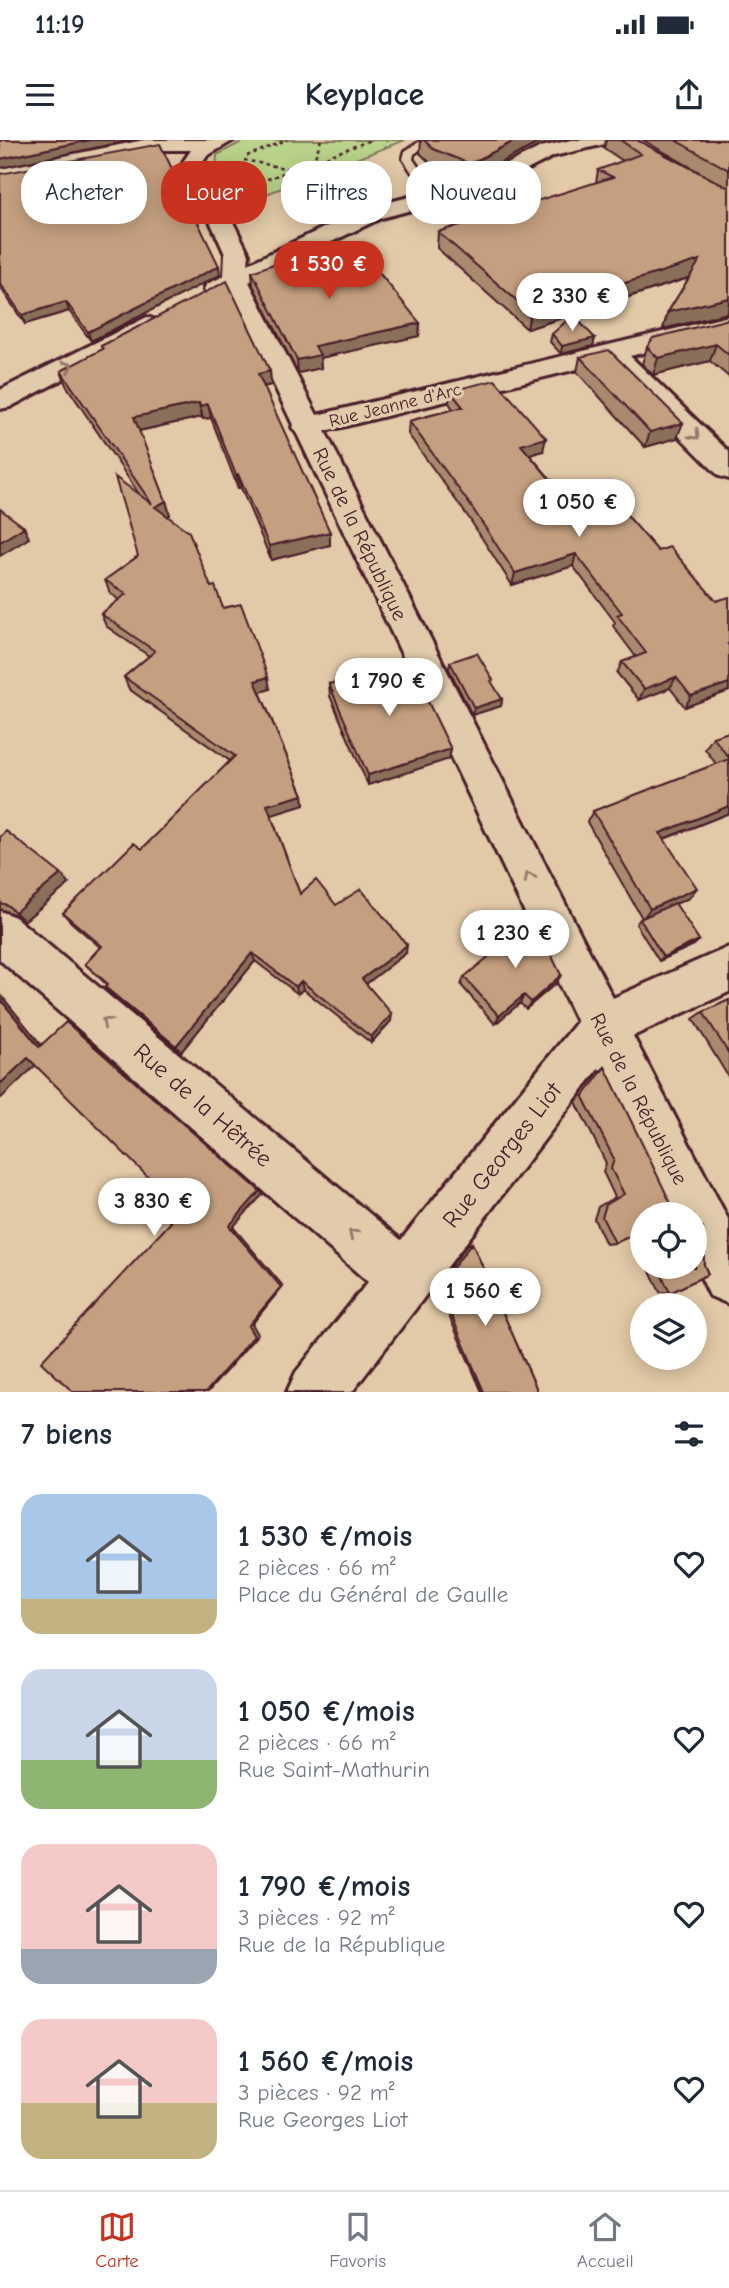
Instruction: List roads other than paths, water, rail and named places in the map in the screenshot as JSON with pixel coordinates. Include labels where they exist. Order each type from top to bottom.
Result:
[{"type":"street","points":[[529,161],[548,151],[598,140]]},
{"type":"street","points":[[0,176],[154,144],[218,142]]},
{"type":"street","name":"Rue de la République","points":[[218,142],[200,152],[193,162],[237,254],[236,279],[306,426],[729,1277]]},
{"type":"street","points":[[197,299],[373,213],[406,205]]},
{"type":"street","points":[[2,391],[173,312]]},
{"type":"street","name":"Rue Jeanne d'Arc","points":[[306,426],[729,324]]},
{"type":"street","points":[[612,353],[729,469]]},
{"type":"street","name":"Rue de la Hêtrée","points":[[0,932],[405,1278]]},
{"type":"street","name":"Rue Georges Liot","points":[[316,1392],[603,1026],[729,969]]},
{"type":"lane","points":[[409,161],[409,153],[429,140]]}]
